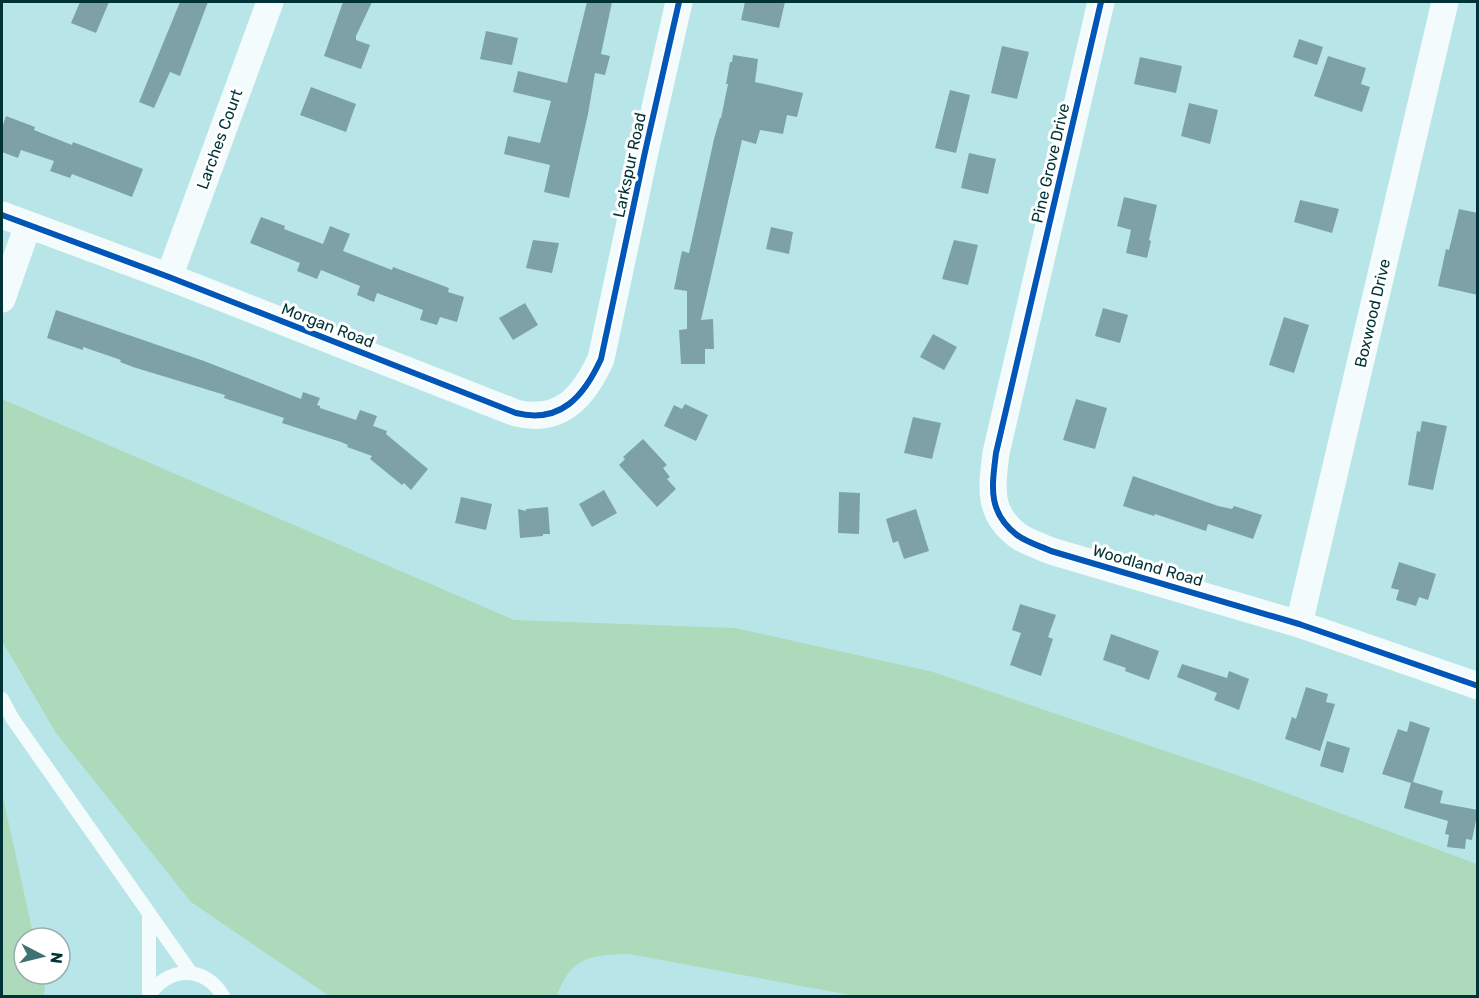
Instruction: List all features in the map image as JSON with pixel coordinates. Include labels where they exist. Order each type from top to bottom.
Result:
[{"type":"street","name":"Larches Court","points":[[169,277],[270,2]]},
{"type":"street","name":"Larkspur Road","points":[[607,334],[679,2]]},
{"type":"street","name":"Pine Grove Drive","points":[[1024,330],[1101,2]]},
{"type":"street","name":"Boxwood Drive","points":[[1299,624],[1445,2]]},
{"type":"street","name":"Morgan Road","points":[[2,215],[526,415],[541,416],[571,404],[593,377],[601,359],[607,334]]},
{"type":"street","points":[[2,299],[28,225]]},
{"type":"street","name":"Woodland Road","points":[[1024,330],[996,453],[992,487],[994,506],[1017,536],[1051,551],[1299,624],[1478,686]]},
{"type":"lane","points":[[2,699],[191,973]]},
{"type":"lane","points":[[149,912],[149,996]]},
{"type":"lane","points":[[149,996],[158,984],[178,973],[191,973],[206,978],[223,996]]},
{"type":"green space","points":[[2,399],[514,620],[735,628],[933,672],[1254,781],[1477,864],[1477,996],[855,996],[629,954],[604,955],[584,960],[569,973],[557,996],[329,996],[191,902],[56,733],[2,641]]},
{"type":"green space","points":[[2,793],[31,926],[12,926],[12,986],[45,986],[45,988],[44,996],[2,996]]},
{"type":"building","points":[[80,2],[109,2],[96,33],[71,23]]},
{"type":"building","points":[[180,2],[208,2],[180,76],[170,72],[154,108],[139,102]]},
{"type":"building","points":[[343,2],[372,2],[356,36],[356,40],[370,45],[361,69],[324,56]]},
{"type":"building","points":[[587,2],[612,2],[601,54],[610,56],[605,75],[595,73],[569,198],[544,192],[550,165],[504,154],[508,136],[540,143],[551,101],[513,92],[518,71],[567,83]]},
{"type":"building","points":[[745,2],[785,2],[779,28],[741,20]]},
{"type":"building","points":[[486,31],[518,38],[512,65],[480,59]]},
{"type":"building","points":[[1299,39],[1323,47],[1317,65],[1293,57]]},
{"type":"building","points":[[1002,46],[1029,52],[1017,99],[991,93]]},
{"type":"building","points":[[733,55],[758,59],[755,82],[803,93],[797,117],[787,115],[783,134],[760,130],[756,144],[742,140],[701,320],[713,319],[714,349],[705,349],[705,364],[681,364],[679,330],[687,329],[687,291],[674,289],[682,251],[689,253],[714,139],[721,118]]},
{"type":"building","points":[[1328,56],[1366,68],[1361,84],[1370,87],[1362,112],[1314,96]]},
{"type":"building","points":[[1140,57],[1182,66],[1176,93],[1134,84]]},
{"type":"building","points":[[311,87],[356,104],[346,132],[300,115]]},
{"type":"building","points":[[950,90],[970,95],[956,153],[935,148]]},
{"type":"building","points":[[1189,103],[1218,110],[1210,144],[1181,136]]},
{"type":"building","points":[[6,116],[72,145],[73,142],[143,169],[132,197],[72,174],[70,178],[50,171],[54,161],[21,150],[18,158],[2,152],[2,128]]},
{"type":"building","points":[[969,153],[996,159],[988,194],[961,188]]},
{"type":"building","points":[[1124,197],[1157,205],[1147,258],[1126,253],[1131,230],[1117,226]]},
{"type":"building","points":[[1300,200],[1339,209],[1332,233],[1294,222]]},
{"type":"building","points":[[1459,209],[1478,213],[1478,295],[1438,286],[1446,249],[1449,250]]},
{"type":"building","points":[[261,217],[285,226],[284,229],[323,244],[330,226],[350,234],[343,251],[449,288],[448,292],[464,297],[457,322],[440,317],[437,325],[420,320],[423,310],[377,293],[374,302],[357,295],[360,286],[321,270],[317,279],[297,271],[300,263],[250,243]]},
{"type":"building","points":[[771,227],[793,232],[789,254],[766,249]]},
{"type":"building","points":[[533,240],[559,243],[552,273],[526,268]]},
{"type":"building","points":[[954,240],[978,245],[968,285],[942,279]]},
{"type":"building","points":[[525,303],[538,325],[513,340],[499,318]]},
{"type":"building","points":[[1103,308],[1128,315],[1120,343],[1095,336]]},
{"type":"building","points":[[56,310],[204,361],[301,399],[303,392],[320,398],[317,405],[320,408],[356,420],[360,410],[377,416],[373,426],[387,431],[386,434],[428,469],[411,490],[370,459],[372,456],[347,447],[348,445],[341,442],[282,423],[284,418],[224,398],[225,395],[133,367],[120,362],[121,360],[83,347],[83,350],[47,338]]},
{"type":"building","points":[[1284,317],[1309,325],[1294,373],[1269,365]]},
{"type":"building","points":[[933,334],[957,347],[944,370],[920,357]]},
{"type":"building","points":[[1076,399],[1107,408],[1095,449],[1063,440]]},
{"type":"building","points":[[685,404],[708,415],[696,441],[664,426],[674,405],[682,409]]},
{"type":"building","points":[[913,417],[941,423],[932,459],[904,453]]},
{"type":"building","points":[[1422,421],[1447,426],[1433,490],[1408,485],[1417,431],[1420,432]]},
{"type":"building","points":[[643,439],[667,465],[663,468],[670,477],[667,479],[676,489],[657,507],[619,465],[625,459],[623,457]]},
{"type":"building","points":[[1133,476],[1218,506],[1232,509],[1234,506],[1262,515],[1253,539],[1208,524],[1206,531],[1123,506]]},
{"type":"building","points":[[604,490],[617,513],[592,527],[579,504]]},
{"type":"building","points":[[839,492],[860,493],[859,534],[838,533]]},
{"type":"building","points":[[461,497],[492,504],[486,530],[455,523]]},
{"type":"building","points":[[548,507],[550,534],[520,538],[518,509],[526,511],[526,509]]},
{"type":"building","points":[[916,509],[929,551],[904,559],[898,541],[893,543],[886,519]]},
{"type":"building","points":[[1399,562],[1436,574],[1428,600],[1419,597],[1416,606],[1396,600],[1399,590],[1391,588]]},
{"type":"building","points":[[1020,604],[1056,615],[1048,637],[1053,639],[1041,676],[1010,665],[1021,633],[1012,630]]},
{"type":"building","points":[[1111,634],[1159,651],[1149,680],[1125,671],[1126,668],[1103,660]]},
{"type":"building","points":[[1182,664],[1227,678],[1229,671],[1249,679],[1239,710],[1214,700],[1217,693],[1177,677]]},
{"type":"building","points":[[1306,687],[1328,694],[1326,702],[1335,704],[1320,751],[1285,739],[1292,717],[1296,719]]},
{"type":"building","points":[[1410,721],[1430,728],[1413,782],[1443,791],[1440,803],[1478,810],[1472,840],[1466,839],[1465,849],[1447,847],[1449,835],[1445,834],[1448,821],[1404,808],[1411,783],[1382,774],[1398,729],[1407,732]]},
{"type":"building","points":[[1327,741],[1350,748],[1343,773],[1320,766]]},
{"type":"cycle path","points":[[2,215],[169,277],[516,413],[532,415],[558,411],[569,404],[587,385],[601,359],[679,2]]},
{"type":"cycle path","points":[[1101,2],[996,453],[993,487],[996,508],[1000,517],[1021,537],[1051,551],[1299,624],[1478,686]]}]
